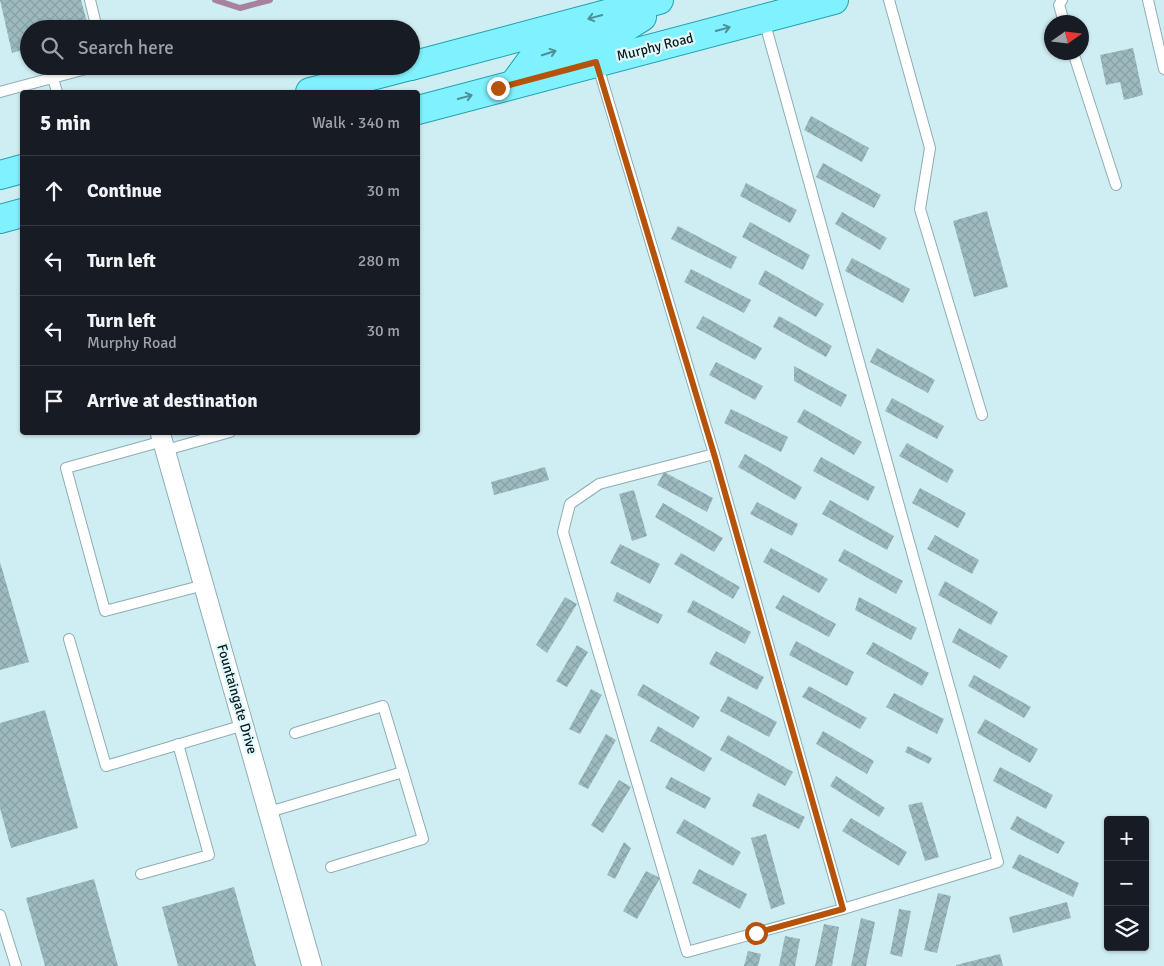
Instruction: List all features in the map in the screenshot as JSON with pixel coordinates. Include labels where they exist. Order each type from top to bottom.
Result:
[{"type":"main road","points":[[420,63],[656,0]]},
{"type":"main road","points":[[514,84],[533,58],[623,28],[643,17],[656,0]]},
{"type":"main road","name":"Murphy Road","points":[[420,109],[596,62],[768,9],[834,0]]},
{"type":"main road","points":[[318,90],[375,75]]},
{"type":"main road","points":[[0,175],[20,170]]},
{"type":"main road","points":[[0,219],[20,214]]},
{"type":"street","name":"Fountaingate Drive","points":[[163,441],[312,966]]},
{"type":"lane","points":[[90,0],[95,20]]},
{"type":"lane","points":[[889,0],[930,148],[920,208],[982,415]]},
{"type":"lane","points":[[1062,0],[1059,6],[1062,15]]},
{"type":"lane","points":[[1148,0],[1164,69]]},
{"type":"lane","points":[[714,454],[599,484],[570,504],[563,532],[687,952],[843,909],[998,862],[768,9]]},
{"type":"lane","points":[[1077,60],[1116,184]]},
{"type":"lane","points":[[596,62],[714,454],[843,909]]},
{"type":"lane","points":[[0,92],[64,75]]},
{"type":"lane","points":[[53,78],[56,90]]},
{"type":"lane","points":[[204,585],[105,611],[66,468],[163,441],[208,435]]},
{"type":"lane","points":[[69,639],[106,766],[244,725]]},
{"type":"lane","points":[[295,733],[383,706],[423,840],[331,867]]},
{"type":"lane","points":[[141,874],[209,854],[178,744]]},
{"type":"lane","points":[[269,812],[403,772]]},
{"type":"lane","points":[[0,915],[16,966]]},
{"type":"building","points":[[0,0],[81,0],[87,20],[20,20],[20,51],[12,53]]},
{"type":"building","points":[[1133,48],[1143,95],[1124,100],[1120,82],[1106,85],[1100,55]]},
{"type":"building","points":[[811,116],[869,148],[862,162],[804,130]]},
{"type":"building","points":[[823,163],[881,195],[874,208],[816,177]]},
{"type":"building","points":[[746,183],[797,210],[790,223],[740,196]]},
{"type":"building","points":[[987,211],[1008,287],[974,297],[953,221]]},
{"type":"building","points":[[842,212],[887,238],[880,250],[835,224]]},
{"type":"building","points":[[750,222],[810,255],[803,270],[742,237]]},
{"type":"building","points":[[678,226],[737,257],[731,269],[671,239]]},
{"type":"building","points":[[852,258],[910,289],[903,303],[845,271]]},
{"type":"building","points":[[691,269],[751,300],[744,313],[684,282]]},
{"type":"building","points":[[765,270],[824,304],[816,317],[758,284]]},
{"type":"building","points":[[703,316],[762,348],[755,360],[696,328]]},
{"type":"building","points":[[779,316],[832,346],[826,357],[773,327]]},
{"type":"building","points":[[877,348],[935,380],[928,393],[870,362]]},
{"type":"building","points":[[716,362],[763,386],[755,400],[709,375]]},
{"type":"building","points":[[794,366],[847,395],[841,407],[794,381]]},
{"type":"building","points":[[892,398],[944,426],[937,439],[885,411]]},
{"type":"building","points":[[731,409],[788,437],[781,452],[724,423]]},
{"type":"building","points":[[804,409],[862,442],[854,455],[797,422]]},
{"type":"building","points":[[907,443],[954,470],[947,483],[899,456]]},
{"type":"building","points":[[745,454],[802,487],[795,500],[738,467]]},
{"type":"building","points":[[821,457],[875,487],[868,501],[813,471]]},
{"type":"building","points":[[545,467],[549,480],[494,495],[491,482]]},
{"type":"building","points":[[664,472],[713,498],[707,512],[657,485]]},
{"type":"building","points":[[920,488],[966,513],[958,528],[912,503]]},
{"type":"building","points":[[634,490],[647,536],[632,541],[619,494]]},
{"type":"building","points":[[830,500],[894,536],[887,550],[822,514]]},
{"type":"building","points":[[757,502],[798,524],[792,536],[750,514]]},
{"type":"building","points":[[663,503],[723,538],[714,552],[655,517]]},
{"type":"building","points":[[935,535],[979,560],[972,574],[927,549]]},
{"type":"building","points":[[620,544],[660,564],[650,584],[610,563]]},
{"type":"building","points":[[771,548],[828,579],[819,593],[763,562]]},
{"type":"building","points":[[844,549],[903,581],[896,594],[838,561]]},
{"type":"building","points":[[681,553],[740,587],[733,599],[674,564]]},
{"type":"building","points":[[0,562],[29,662],[0,670]]},
{"type":"building","points":[[945,581],[998,612],[991,625],[938,595]]},
{"type":"building","points":[[617,592],[663,615],[658,624],[613,601]]},
{"type":"building","points":[[783,595],[836,624],[829,637],[775,608]]},
{"type":"building","points":[[565,597],[577,604],[547,653],[536,645]]},
{"type":"building","points":[[859,597],[917,628],[911,640],[855,610]]},
{"type":"building","points":[[693,600],[751,632],[745,644],[687,612]]},
{"type":"building","points":[[959,628],[1008,656],[1000,669],[952,642]]},
{"type":"building","points":[[796,641],[854,672],[847,686],[789,655]]},
{"type":"building","points":[[873,642],[929,673],[922,686],[866,654]]},
{"type":"building","points":[[577,645],[588,652],[567,687],[556,681]]},
{"type":"building","points":[[716,651],[764,677],[757,690],[709,664]]},
{"type":"building","points":[[974,675],[1031,707],[1024,718],[968,686]]},
{"type":"building","points":[[643,684],[700,717],[693,728],[637,695]]},
{"type":"building","points":[[809,686],[867,718],[860,729],[802,697]]},
{"type":"building","points":[[591,689],[602,695],[580,734],[569,729]]},
{"type":"building","points":[[894,693],[944,719],[937,734],[886,707]]},
{"type":"building","points":[[728,696],[777,722],[769,737],[720,711]]},
{"type":"building","points":[[45,710],[78,828],[11,848],[0,808],[0,723]]},
{"type":"building","points":[[985,719],[1038,749],[1030,763],[977,733]]},
{"type":"building","points":[[658,726],[712,758],[704,772],[650,741]]},
{"type":"building","points":[[823,731],[874,761],[867,774],[816,744]]},
{"type":"building","points":[[606,734],[616,740],[588,789],[578,784]]},
{"type":"building","points":[[728,735],[793,772],[785,786],[720,750]]},
{"type":"building","points":[[908,746],[932,758],[929,764],[905,752]]},
{"type":"building","points":[[1000,767],[1053,795],[1046,809],[993,781]]},
{"type":"building","points":[[836,776],[885,808],[879,817],[830,786]]},
{"type":"building","points":[[671,777],[711,798],[705,809],[665,788]]},
{"type":"building","points":[[619,780],[631,787],[603,833],[591,825]]},
{"type":"building","points":[[758,793],[805,817],[799,829],[752,806]]},
{"type":"building","points":[[922,802],[939,857],[925,861],[908,805]]},
{"type":"building","points":[[1017,816],[1065,842],[1058,854],[1010,829]]},
{"type":"building","points":[[851,818],[907,852],[899,866],[842,831]]},
{"type":"building","points":[[684,819],[741,852],[733,866],[676,833]]},
{"type":"building","points":[[766,834],[785,904],[771,909],[751,838]]},
{"type":"building","points":[[624,842],[631,848],[615,879],[607,875]]},
{"type":"building","points":[[1019,854],[1079,883],[1073,897],[1012,868]]},
{"type":"building","points":[[699,869],[747,894],[740,909],[692,883]]},
{"type":"building","points":[[646,871],[660,878],[637,919],[623,911]]},
{"type":"building","points":[[94,879],[118,966],[45,966],[26,898]]},
{"type":"building","points":[[234,887],[256,966],[178,966],[162,907]]},
{"type":"building","points":[[938,893],[951,896],[937,953],[924,950]]},
{"type":"building","points":[[1067,902],[1071,918],[1013,933],[1009,917]]},
{"type":"building","points":[[899,909],[911,911],[902,957],[890,954]]},
{"type":"building","points":[[861,918],[875,922],[866,966],[851,966]]},
{"type":"building","points":[[824,924],[839,927],[832,966],[815,966]]},
{"type":"building","points":[[785,936],[800,939],[795,966],[779,966]]},
{"type":"building","points":[[748,951],[761,954],[758,966],[744,966]]},
{"type":"building","points":[[1000,954],[1003,966],[956,966],[956,965]]},
{"type":"waterway","points":[[215,0],[240,8],[270,0]]},
{"type":"route","points":[[498,88],[596,62],[714,454],[843,909],[756,933]]}]
